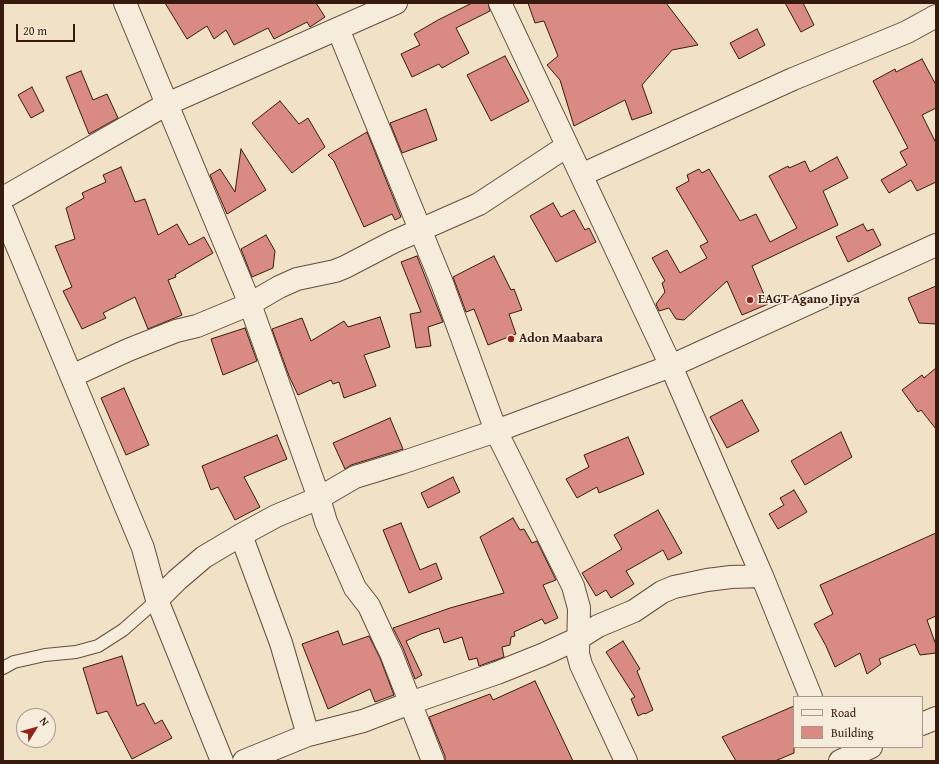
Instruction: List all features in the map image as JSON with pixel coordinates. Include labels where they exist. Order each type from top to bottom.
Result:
[{"type":"street","points":[[125,3],[250,304],[319,498],[326,522],[355,588],[369,606],[392,653],[433,761]]},
{"type":"street","points":[[3,198],[167,104],[396,3]]},
{"type":"street","points":[[500,3],[671,366],[762,576],[811,696]]},
{"type":"street","points":[[581,175],[793,79],[907,32],[936,16]]},
{"type":"street","points":[[338,29],[456,316],[496,431],[573,586],[579,608],[578,654],[581,665],[626,761]]},
{"type":"street","points":[[72,376],[128,350],[176,331],[197,326],[250,304],[279,287],[297,279],[335,271],[345,267],[393,242],[479,204],[567,146]]},
{"type":"street","points":[[3,212],[143,548],[157,600],[222,761]]},
{"type":"street","points":[[157,600],[177,580],[204,557],[276,516],[319,498],[355,477],[496,431],[671,366],[936,245]]},
{"type":"street","points":[[241,535],[281,643],[308,735]]},
{"type":"street","points":[[244,761],[308,735],[363,721],[410,703],[498,673],[542,655],[578,638],[598,626],[634,611],[662,592],[674,587],[731,577],[762,576]]},
{"type":"street","points":[[923,724],[936,718]]},
{"type":"street","points":[[832,748],[838,761],[869,748]]},
{"type":"lane","points":[[3,668],[14,662],[37,657],[76,652],[98,646],[123,630],[157,600]]},
{"type":"building","points":[[165,3],[316,3],[325,17],[310,27],[307,22],[274,39],[268,28],[234,45],[226,30],[214,39],[207,26],[187,39]]},
{"type":"building","points":[[472,3],[488,3],[490,11],[456,28],[469,53],[442,68],[439,64],[412,77],[401,54],[420,45],[414,34]]},
{"type":"building","points":[[528,3],[666,3],[698,45],[672,50],[642,85],[652,113],[632,120],[625,100],[574,126],[560,80],[547,65],[558,56],[544,21],[535,23]]},
{"type":"building","points":[[785,3],[803,3],[814,25],[801,32]]},
{"type":"building","points":[[757,29],[765,45],[739,59],[730,43]]},
{"type":"building","points":[[505,56],[529,101],[491,121],[467,75]]},
{"type":"building","points":[[922,59],[936,85],[936,108],[922,115],[936,143],[936,182],[917,191],[911,180],[889,193],[881,180],[907,165],[900,152],[908,148],[873,81],[895,69],[896,72]]},
{"type":"building","points":[[81,71],[93,100],[107,94],[118,118],[89,134],[66,77]]},
{"type":"building","points":[[32,87],[44,111],[31,118],[18,95]]},
{"type":"building","points":[[280,101],[299,124],[308,118],[325,147],[292,173],[252,123]]},
{"type":"building","points":[[426,109],[437,140],[402,153],[390,123]]},
{"type":"building","points":[[367,132],[401,217],[395,220],[392,214],[364,227],[334,161],[328,155]]},
{"type":"building","points":[[241,149],[266,190],[227,214],[210,175],[220,169],[235,192]]},
{"type":"building","points":[[837,157],[848,178],[823,191],[838,225],[752,266],[768,304],[742,315],[727,281],[684,320],[676,319],[669,308],[659,311],[656,304],[665,292],[662,283],[665,281],[652,258],[667,250],[680,273],[707,258],[700,246],[708,242],[676,188],[689,181],[687,175],[699,169],[702,173],[709,169],[740,221],[756,214],[770,242],[797,228],[769,176],[788,166],[789,168],[805,161],[810,172]]},
{"type":"building","points":[[121,167],[135,202],[145,199],[158,235],[177,224],[189,245],[204,237],[213,253],[175,275],[176,277],[168,280],[182,315],[148,329],[135,297],[103,313],[106,318],[82,329],[63,291],[72,287],[55,246],[75,239],[66,208],[84,198],[82,193],[106,182],[103,175]]},
{"type":"building","points":[[553,203],[561,217],[574,210],[585,230],[589,228],[596,242],[556,262],[530,216]]},
{"type":"building","points":[[863,224],[867,231],[873,229],[881,245],[848,262],[836,237]]},
{"type":"building","points":[[266,235],[275,251],[273,268],[252,277],[241,249]]},
{"type":"building","points":[[417,256],[443,322],[428,327],[431,346],[416,348],[410,314],[421,312],[401,262]]},
{"type":"building","points":[[494,256],[511,290],[514,289],[522,310],[509,314],[516,334],[488,345],[474,309],[466,312],[453,277]]},
{"type":"building","points":[[936,286],[936,324],[919,323],[908,298]]},
{"type":"building","points":[[380,317],[390,347],[364,355],[376,386],[344,398],[339,382],[333,384],[331,380],[298,395],[289,376],[272,329],[302,318],[311,341],[344,321],[348,327]]},
{"type":"building","points":[[245,328],[257,361],[223,375],[211,339]]},
{"type":"building","points":[[936,368],[936,429],[921,410],[918,412],[902,390],[922,375],[924,378]]},
{"type":"building","points":[[124,388],[149,445],[126,455],[101,398]]},
{"type":"building","points":[[742,400],[759,431],[727,448],[710,417]]},
{"type":"building","points":[[390,418],[403,449],[351,465],[345,469],[333,443]]},
{"type":"building","points":[[841,432],[852,457],[805,485],[791,461]]},
{"type":"building","points":[[277,435],[287,459],[244,477],[260,507],[235,520],[218,487],[211,490],[202,466]]},
{"type":"building","points":[[628,437],[644,474],[599,493],[597,487],[577,498],[566,479],[589,467],[584,455]]},
{"type":"building","points":[[453,477],[460,492],[428,508],[421,493]]},
{"type":"building","points":[[794,490],[807,512],[778,529],[769,514],[784,505],[780,498]]},
{"type":"building","points":[[658,510],[682,553],[668,560],[663,550],[626,571],[634,584],[611,598],[606,590],[596,596],[582,573],[622,549],[614,535]]},
{"type":"building","points":[[513,518],[520,530],[524,529],[532,543],[537,541],[556,580],[543,585],[558,618],[545,624],[542,619],[514,632],[515,636],[511,637],[510,645],[502,647],[504,657],[479,666],[477,658],[469,660],[462,637],[444,643],[439,628],[421,634],[406,641],[422,675],[415,679],[403,648],[393,628],[450,608],[504,593],[480,537]]},
{"type":"building","points":[[401,523],[420,570],[436,563],[442,579],[409,593],[383,530]]},
{"type":"building","points":[[936,533],[936,616],[927,620],[936,645],[936,653],[920,655],[915,644],[879,659],[881,664],[867,674],[860,653],[835,667],[814,624],[833,614],[820,585]]},
{"type":"building","points":[[338,631],[343,645],[369,636],[380,658],[394,695],[375,702],[370,689],[328,709],[302,644]]},
{"type":"building","points":[[623,641],[640,669],[637,671],[653,710],[638,716],[631,699],[635,697],[606,652]]},
{"type":"building","points":[[122,656],[137,706],[144,703],[155,724],[162,720],[172,738],[132,759],[107,711],[97,714],[83,668]]},
{"type":"building","points":[[535,681],[573,761],[445,761],[445,756],[429,717],[490,694],[493,700]]},
{"type":"building","points":[[793,706],[794,753],[775,761],[736,761],[722,737]]},
{"type":"place","name":"EAGT Agano Jipya","points":[[750,300]]},
{"type":"place","name":"Adon Maabara","points":[[511,339]]}]
